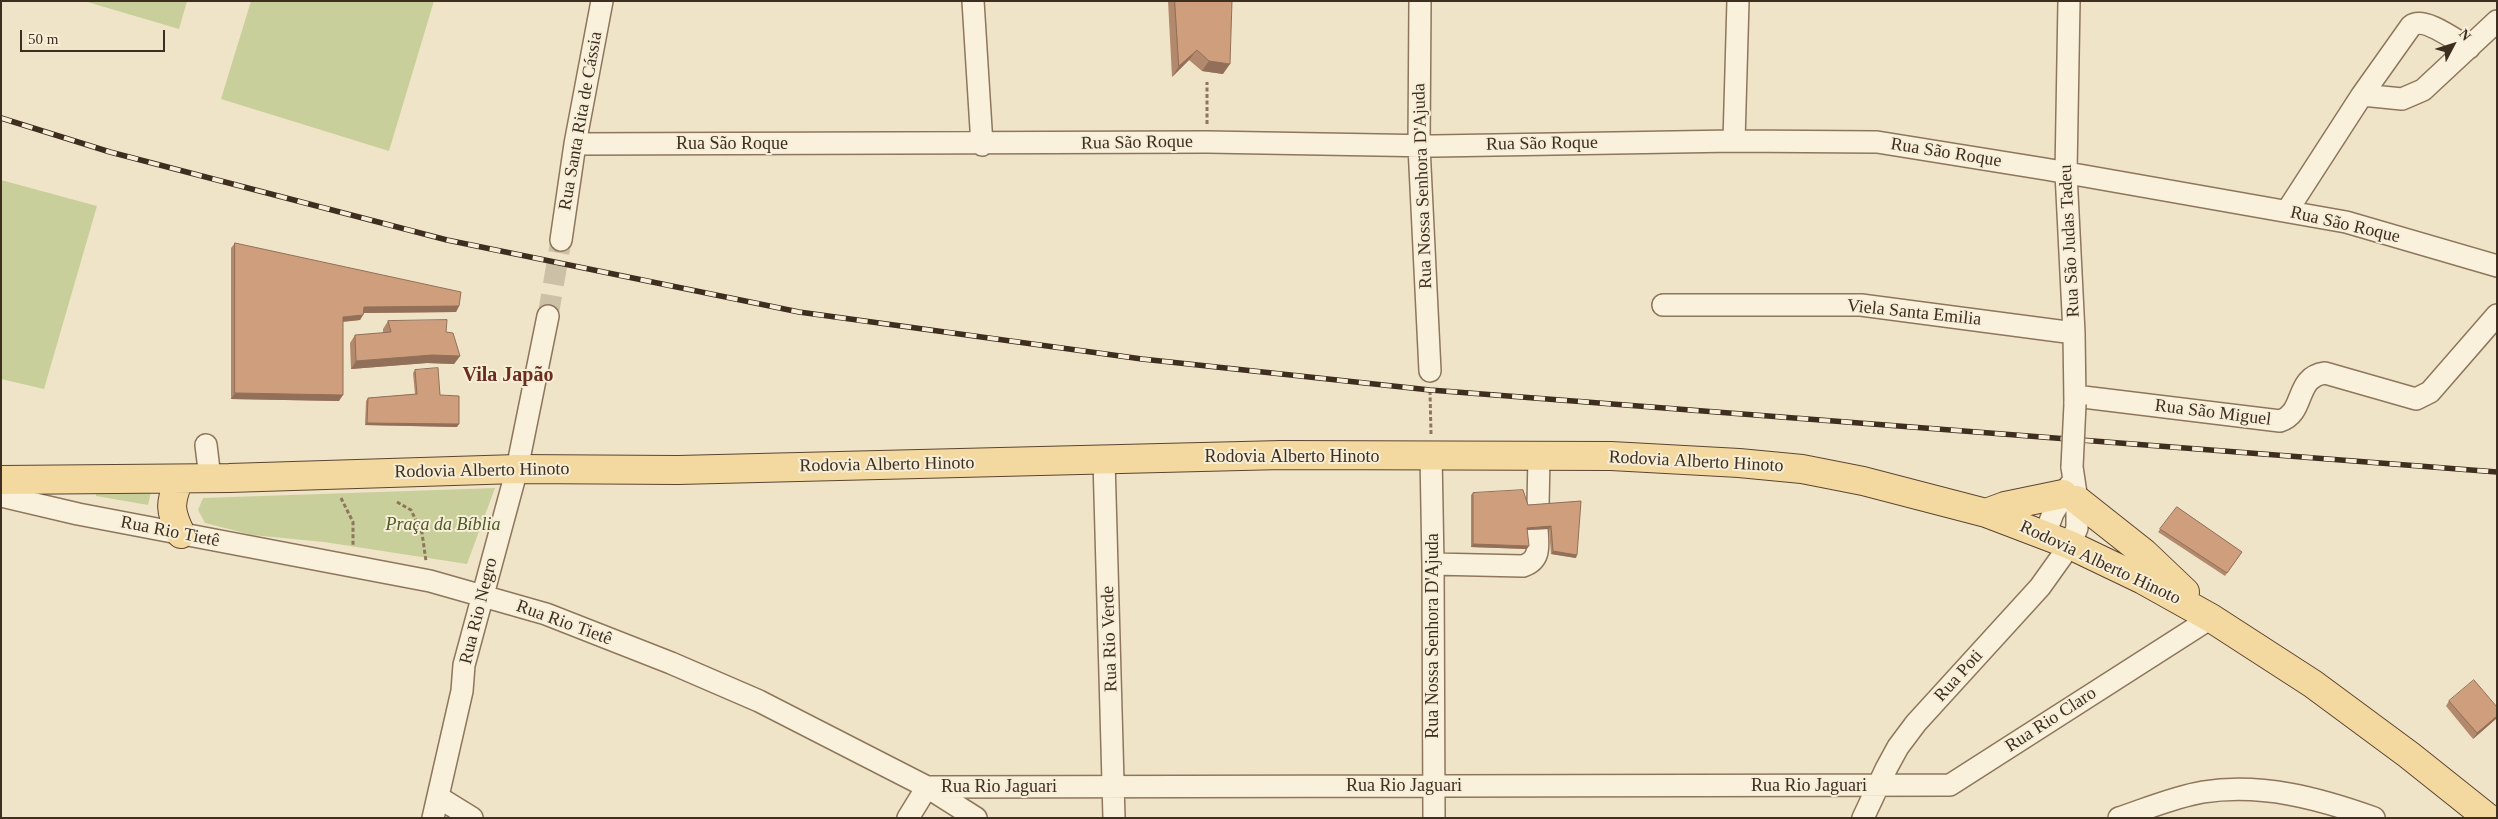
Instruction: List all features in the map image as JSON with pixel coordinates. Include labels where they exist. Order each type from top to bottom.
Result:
[{"type":"main road","name":"Rodovia Alberto Hinoto","points":[[1,480],[210,478],[517,469],[678,470],[1282,455],[1411,458],[1431,455],[1611,456],[1739,463],[1802,469],[1863,481],[1986,513],[2070,545],[2143,580],[2211,618],[2313,684],[2409,755],[2488,818]]},
{"type":"main road","points":[[180,478],[171,507],[172,517],[181,534]]},
{"type":"main road","points":[[1986,513],[2071,485],[2144,552],[2211,618]]},
{"type":"street","name":"Rua Santa Rita de Cássia","points":[[561,240],[575,144],[602,1]]},
{"type":"street","points":[[973,1],[982,144]]},
{"type":"street","name":"Rua Nossa Senhora D'Ajuda","points":[[1420,1],[1419,146],[1430,371]]},
{"type":"street","points":[[1734,141],[1738,1]]},
{"type":"street","name":"Rua São Judas Tadeu","points":[[2069,1],[2066,173],[2074,333],[2075,400],[2071,485],[2077,528],[2070,545]]},
{"type":"street","points":[[2362,95],[2402,99],[2412,96],[2433,83],[2497,20]]},
{"type":"street","points":[[2287,211],[2362,95],[2415,23],[2424,23],[2468,48]]},
{"type":"street","name":"Rua São Roque","points":[[575,144],[1207,142],[1419,146],[1734,141],[1877,142],[2346,222],[2497,266]]},
{"type":"street","name":"Viela Santa Emilia","points":[[1663,305],[1871,306],[2074,333]]},
{"type":"street","name":"Rua São Miguel","points":[[2075,400],[2280,421],[2290,416],[2307,381],[2312,376],[2326,373],[2416,399],[2430,392],[2497,315]]},
{"type":"street","name":"Rua Rio Negro","points":[[433,818],[462,691],[464,665],[517,469],[548,316]]},
{"type":"street","points":[[206,445],[210,478]]},
{"type":"street","name":"Rua Nossa Senhora D'Ajuda","points":[[1431,455],[1434,564],[1432,786],[1434,818]]},
{"type":"street","points":[[1538,506],[1539,456]]},
{"type":"street","name":"Rua Rio Verde","points":[[1104,460],[1115,787],[1114,818]]},
{"type":"street","name":"Rua São Judas Tadeu","points":[[2045,535],[2071,485]]},
{"type":"street","name":"Rua Rio Tietê","points":[[1,496],[78,514],[430,581],[546,614],[671,662],[759,701],[927,787],[976,818]]},
{"type":"street","points":[[1434,564],[1523,566],[1533,563],[1538,554],[1537,530]]},
{"type":"street","name":"Rua Poti","points":[[1864,818],[1880,786],[1886,768],[1898,747],[1916,723],[2040,587],[2070,545]]},
{"type":"street","name":"Rua Rio Claro","points":[[1880,786],[1950,785],[2211,618]]},
{"type":"street","name":"Rua Rio Jaguari","points":[[927,787],[1880,786]]},
{"type":"street","points":[[908,818],[927,787]]},
{"type":"street","points":[[2119,818],[2201,792],[2234,788],[2272,790],[2374,818]]},
{"type":"street","points":[[438,797],[472,818]]},
{"type":"path","points":[[1207,82],[1207,142]]},
{"type":"path","points":[[1430,371],[1431,455]]},
{"type":"path","points":[[341,498],[353,522],[353,567]]},
{"type":"path","points":[[397,502],[412,510],[422,533],[430,581]]},
{"type":"green space","points":[[84,1],[187,1],[179,29]]},
{"type":"green space","points":[[251,1],[434,1],[389,151],[221,99]]},
{"type":"green space","points":[[1,180],[97,206],[44,389],[1,379]]},
{"type":"green space","name":"Praça da Bíblia","points":[[495,488],[467,564],[324,542],[252,535],[205,523],[198,510],[203,498]]},
{"type":"green space","points":[[96,492],[151,492],[148,505],[96,496]]},
{"type":"building","points":[[1175,1],[1232,1],[1230,64],[1209,61],[1197,50],[1179,66]]},
{"type":"building","points":[[235,243],[461,292],[459,306],[364,307],[363,315],[343,317],[343,395],[235,393]]},
{"type":"building","points":[[447,320],[446,332],[453,333],[460,356],[432,355],[356,361],[355,335],[391,332],[388,321]]},
{"type":"building","points":[[438,368],[440,395],[459,396],[459,424],[367,423],[368,398],[417,394],[415,370]]},
{"type":"building","points":[[1523,490],[1528,505],[1581,501],[1577,555],[1553,551],[1551,526],[1527,528],[1529,546],[1473,544],[1473,493]]},
{"type":"building","points":[[2177,507],[2242,552],[2227,573],[2160,529]]},
{"type":"building","points":[[2474,680],[2497,707],[2497,716],[2477,733],[2449,701]]},
{"type":"tunnel","points":[[548,316],[561,240]]},
{"type":"railway","points":[[1,118],[110,152],[447,240],[799,312],[1142,359],[1430,390],[2497,472]]},
{"type":"district","name":"Vila Japão","points":[[508,376]]}]
